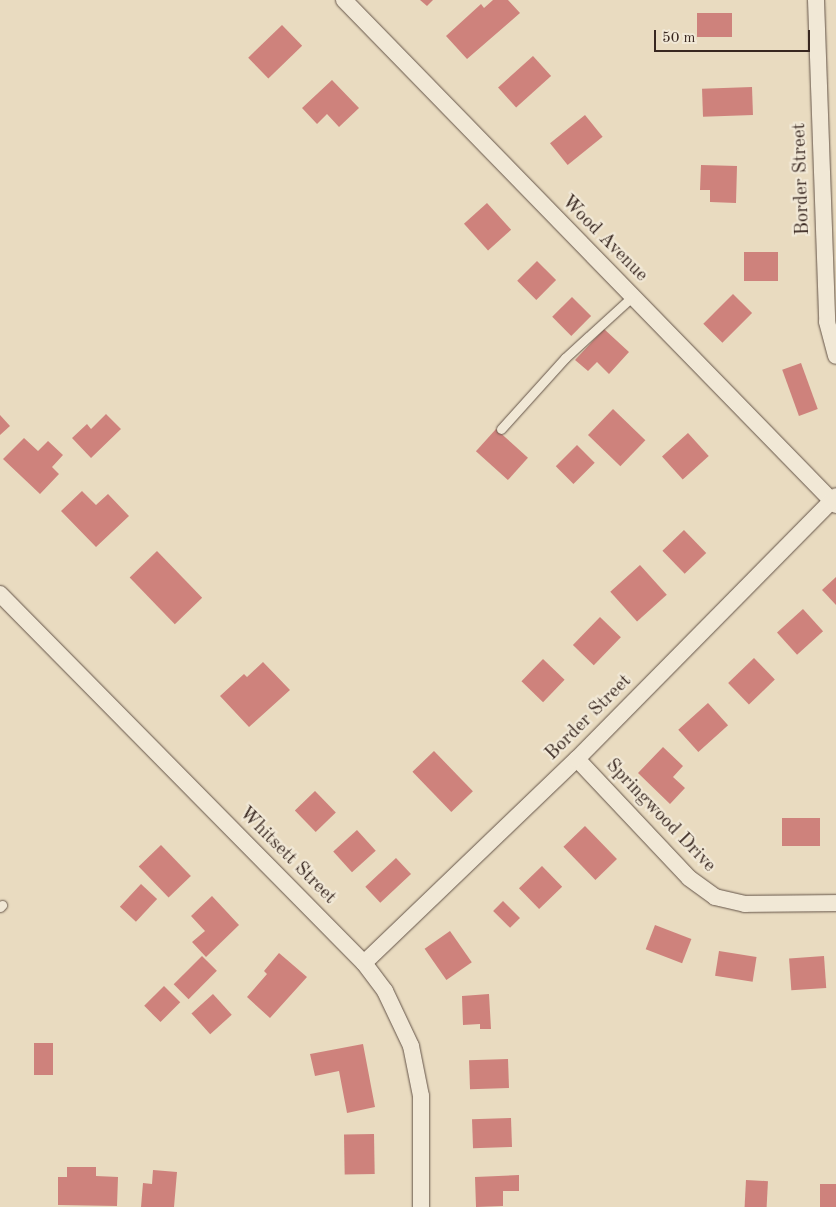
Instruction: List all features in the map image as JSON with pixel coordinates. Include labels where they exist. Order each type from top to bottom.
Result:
[{"type":"street","name":"Border Street","points":[[816,0],[827,322],[836,356]]},
{"type":"street","name":"Wood Avenue","points":[[349,2],[834,501]]},
{"type":"street","name":"Border Street","points":[[364,963],[577,759],[834,501]]},
{"type":"street","name":"Whitsett Street","points":[[0,594],[364,963],[398,1014],[415,1062],[421,1096],[421,1207]]},
{"type":"street","name":"Springwood Drive","points":[[577,759],[689,878],[715,898],[745,904],[836,903]]},
{"type":"lane","points":[[501,429],[565,358],[633,296]]},
{"type":"building","points":[[420,0],[433,0],[427,6]]},
{"type":"building","points":[[493,0],[508,0],[520,13],[467,59],[446,36],[481,4],[484,8]]},
{"type":"building","points":[[697,13],[732,13],[732,37],[697,37]]},
{"type":"building","points":[[282,25],[302,46],[268,79],[248,58]]},
{"type":"building","points":[[533,56],[551,76],[516,108],[498,87]]},
{"type":"building","points":[[332,80],[359,108],[339,127],[327,114],[317,124],[302,108]]},
{"type":"building","points":[[752,87],[753,115],[703,117],[702,89]]},
{"type":"building","points":[[585,115],[603,137],[568,165],[550,143]]},
{"type":"building","points":[[701,165],[737,166],[736,203],[710,202],[710,190],[700,190]]},
{"type":"building","points":[[487,203],[511,230],[488,250],[464,224]]},
{"type":"building","points":[[744,252],[778,252],[778,281],[744,281]]},
{"type":"building","points":[[537,261],[556,280],[536,300],[517,281]]},
{"type":"building","points":[[733,294],[752,313],[722,343],[703,324]]},
{"type":"building","points":[[572,297],[591,316],[571,336],[552,317]]},
{"type":"building","points":[[604,329],[629,352],[609,374],[597,362],[588,371],[575,360]]},
{"type":"building","points":[[801,363],[818,409],[799,416],[782,370]]},
{"type":"building","points":[[613,409],[645,440],[620,466],[588,435]]},
{"type":"building","points":[[106,414],[121,429],[91,458],[72,438],[87,424],[91,429]]},
{"type":"building","points":[[0,415],[10,426],[0,435]]},
{"type":"building","points":[[496,429],[528,458],[508,480],[476,451]]},
{"type":"building","points":[[688,433],[709,456],[683,479],[662,456]]},
{"type":"building","points":[[24,438],[38,451],[48,441],[63,455],[52,467],[59,474],[40,494],[3,459]]},
{"type":"building","points":[[577,445],[595,463],[573,484],[556,466]]},
{"type":"building","points":[[82,491],[96,505],[108,494],[129,516],[96,547],[61,511]]},
{"type":"building","points":[[684,530],[706,553],[685,574],[662,551]]},
{"type":"building","points":[[157,551],[202,598],[175,624],[130,577]]},
{"type":"building","points":[[640,565],[667,595],[637,621],[610,592]]},
{"type":"building","points":[[836,577],[836,605],[822,590]]},
{"type":"building","points":[[803,609],[823,631],[797,655],[777,632]]},
{"type":"building","points":[[600,617],[621,637],[594,665],[573,645]]},
{"type":"building","points":[[754,658],[775,680],[749,705],[728,683]]},
{"type":"building","points":[[543,659],[565,680],[543,702],[521,681]]},
{"type":"building","points":[[263,662],[290,690],[249,727],[220,696],[244,674],[247,677]]},
{"type":"building","points":[[708,703],[728,725],[698,752],[678,730]]},
{"type":"building","points":[[663,747],[683,766],[673,777],[685,788],[670,804],[638,773]]},
{"type":"building","points":[[434,751],[473,791],[451,812],[412,772]]},
{"type":"building","points":[[315,791],[336,813],[316,832],[295,810]]},
{"type":"building","points":[[782,818],[820,818],[820,846],[782,846]]},
{"type":"building","points":[[585,826],[617,859],[595,880],[563,847]]},
{"type":"building","points":[[357,830],[376,851],[352,872],[333,851]]},
{"type":"building","points":[[161,845],[191,876],[169,897],[139,867]]},
{"type":"building","points":[[396,858],[411,874],[380,903],[365,887]]},
{"type":"building","points":[[542,866],[562,887],[539,909],[519,888]]},
{"type":"building","points":[[141,884],[157,899],[136,922],[120,907]]},
{"type":"building","points":[[212,896],[239,925],[206,957],[192,942],[205,931],[191,916]]},
{"type":"building","points":[[503,901],[520,918],[510,928],[493,911]]},
{"type":"building","points":[[655,925],[691,939],[682,963],[646,949]]},
{"type":"building","points":[[450,931],[472,962],[446,980],[425,949]]},
{"type":"building","points":[[719,951],[757,957],[753,982],[715,976]]},
{"type":"building","points":[[279,953],[307,977],[270,1018],[247,997],[267,974],[264,971]]},
{"type":"building","points":[[202,956],[217,971],[189,999],[174,984]]},
{"type":"building","points":[[824,956],[826,988],[791,990],[789,958]]},
{"type":"building","points":[[164,986],[180,1002],[160,1022],[144,1006]]},
{"type":"building","points":[[213,994],[232,1015],[210,1034],[191,1013]]},
{"type":"building","points":[[489,994],[491,1029],[480,1029],[480,1024],[463,1025],[462,996]]},
{"type":"building","points":[[34,1043],[53,1043],[53,1075],[34,1075]]},
{"type":"building","points":[[363,1044],[375,1107],[347,1113],[339,1071],[315,1076],[310,1054]]},
{"type":"building","points":[[508,1059],[509,1088],[470,1089],[469,1060]]},
{"type":"building","points":[[511,1118],[512,1147],[473,1148],[472,1119]]},
{"type":"building","points":[[374,1134],[375,1174],[345,1175],[344,1135]]},
{"type":"building","points":[[67,1167],[96,1167],[96,1176],[118,1177],[117,1206],[58,1205],[58,1177],[67,1177]]},
{"type":"building","points":[[153,1170],[177,1172],[174,1207],[141,1207],[143,1183],[152,1184]]},
{"type":"building","points":[[519,1175],[519,1191],[503,1191],[503,1206],[476,1207],[475,1177]]},
{"type":"building","points":[[746,1180],[768,1181],[767,1207],[745,1207]]},
{"type":"building","points":[[820,1184],[836,1184],[836,1207],[820,1207]]}]
